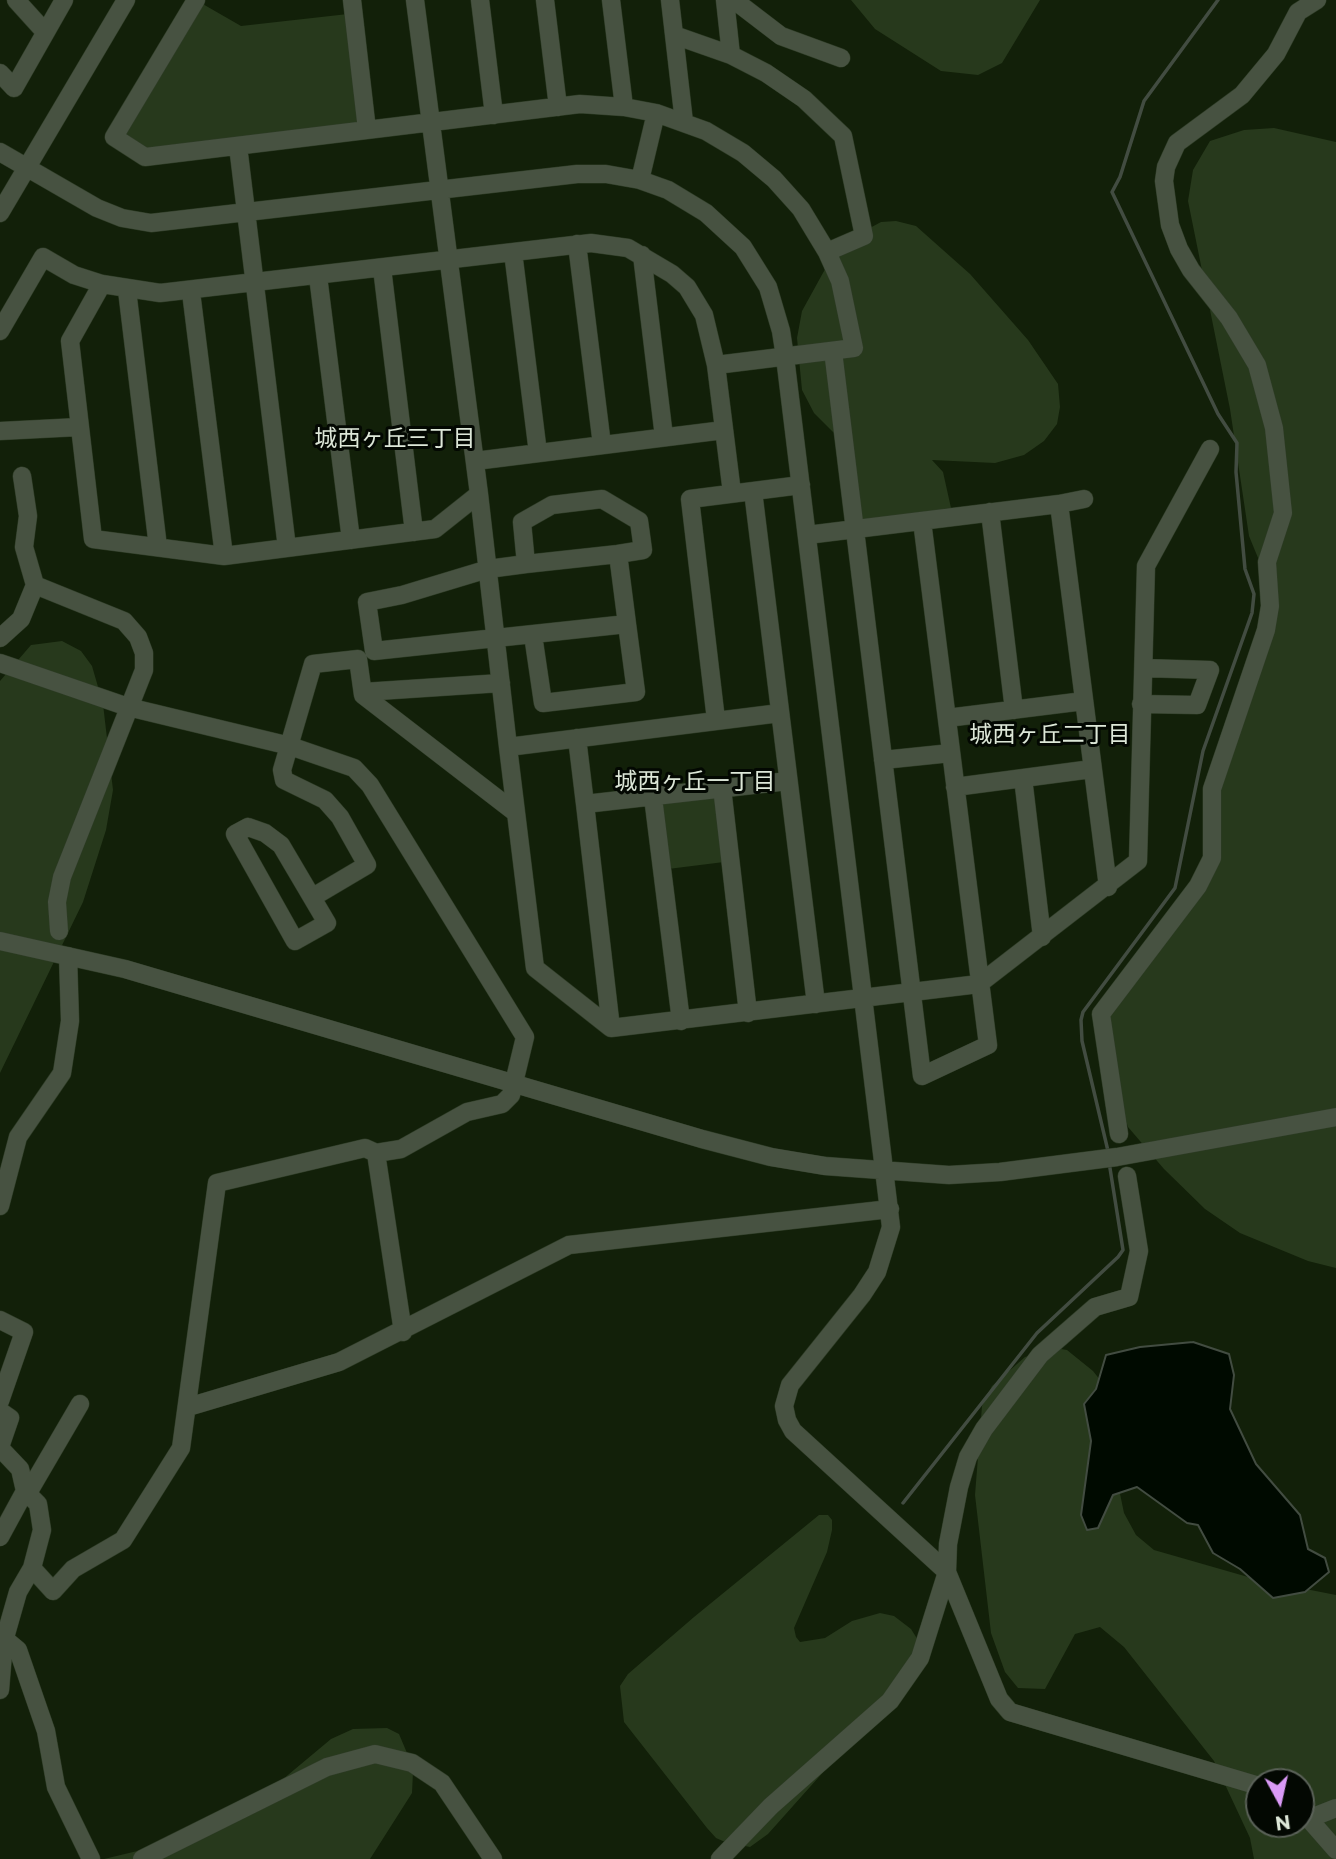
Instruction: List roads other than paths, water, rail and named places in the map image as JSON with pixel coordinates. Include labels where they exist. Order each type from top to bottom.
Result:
[{"type":"street","points":[[16,0],[45,32]]},
{"type":"street","points":[[0,73],[14,88],[64,0]]},
{"type":"street","points":[[0,213],[125,0]]},
{"type":"street","points":[[196,0],[114,137],[145,157],[558,107],[624,107],[656,113],[684,122],[743,153],[774,179],[801,209],[827,252],[840,281],[854,348],[716,365]]},
{"type":"street","points":[[352,0],[367,130]]},
{"type":"street","points":[[415,0],[475,461],[536,968],[611,1028],[979,984],[1139,861],[1146,566],[1210,449]]},
{"type":"street","points":[[480,0],[494,115]]},
{"type":"street","points":[[545,0],[558,107]]},
{"type":"street","points":[[611,0],[624,107]]},
{"type":"street","points":[[670,0],[684,122]]},
{"type":"street","points":[[725,0],[731,55]]},
{"type":"street","points":[[734,0],[781,36],[841,58]]},
{"type":"street","points":[[1119,1134],[1101,1014],[1198,886],[1212,858],[1212,789],[1266,630],[1270,606],[1267,562],[1283,513],[1274,428],[1257,366],[1229,318],[1191,270],[1179,249],[1170,225],[1164,181],[1166,167],[1177,143],[1242,94],[1276,54],[1298,12],[1318,0]]},
{"type":"street","points":[[674,36],[731,55],[804,99],[843,136],[864,236],[827,252]]},
{"type":"street","points":[[640,180],[656,113]]},
{"type":"street","points":[[238,146],[287,548]]},
{"type":"street","points":[[0,152],[97,208],[122,218],[174,223],[577,174],[606,174],[640,180],[668,190],[706,213],[743,247],[768,287],[781,331],[785,357],[891,1227],[877,1272],[862,1295],[790,1385],[785,1406],[793,1431],[947,1572],[999,1699],[1010,1713],[1245,1782]]},
{"type":"street","points":[[577,244],[602,445]]},
{"type":"street","points":[[0,331],[43,257],[74,275],[127,290],[191,292],[577,244],[610,245],[642,254],[658,263],[687,287],[704,315],[716,365],[732,493]]},
{"type":"street","points":[[513,252],[538,453]]},
{"type":"street","points":[[642,254],[664,437]]},
{"type":"street","points":[[382,268],[414,532]]},
{"type":"street","points":[[318,276],[351,540]]},
{"type":"street","points":[[102,284],[69,341],[93,539],[224,556],[435,529],[479,494]]},
{"type":"street","points":[[127,290],[158,547]]},
{"type":"street","points":[[191,292],[224,556]]},
{"type":"street","points":[[833,351],[922,1076],[988,1045],[922,521]]},
{"type":"street","points":[[0,431],[79,427]]},
{"type":"street","points":[[475,461],[724,430]]},
{"type":"street","points":[[0,638],[21,619],[35,585],[24,547],[28,516],[22,476]]},
{"type":"street","points":[[716,720],[690,499],[801,485]]},
{"type":"street","points":[[753,491],[816,1004]]},
{"type":"street","points":[[526,564],[522,522],[552,505],[602,499],[639,521],[643,550],[488,569],[402,595],[367,602],[374,651],[627,624]]},
{"type":"street","points":[[807,535],[1084,499]]},
{"type":"street","points":[[1059,504],[1108,887]]},
{"type":"street","points":[[990,512],[1014,710]]},
{"type":"street","points":[[533,635],[543,704],[636,692],[618,554]]},
{"type":"street","points":[[35,585],[124,621],[138,637],[144,653],[144,670],[62,877],[57,902],[59,931]]},
{"type":"street","points":[[313,897],[367,865],[340,817],[325,800],[284,780],[282,770],[313,664],[358,659],[363,692],[516,813]]},
{"type":"street","points":[[0,663],[128,707],[290,746],[354,768],[370,785],[525,1037],[511,1095],[502,1104],[467,1112],[401,1149],[376,1153],[365,1148],[217,1183],[181,1448],[123,1540],[73,1569],[53,1591],[32,1568]]},
{"type":"street","points":[[1141,704],[1197,705],[1210,670],[1143,668]]},
{"type":"street","points":[[363,692],[501,683]]},
{"type":"street","points":[[947,719],[1084,701]]},
{"type":"street","points":[[508,747],[780,713]]},
{"type":"street","points":[[577,738],[611,1028]]},
{"type":"street","points":[[883,760],[951,753]]},
{"type":"street","points":[[955,787],[1093,769]]},
{"type":"street","points":[[1023,778],[1042,937]]},
{"type":"street","points":[[585,804],[788,780]]},
{"type":"street","points":[[722,788],[748,1013]]},
{"type":"street","points":[[653,797],[681,1021]]},
{"type":"street","points":[[247,827],[265,833],[281,845],[313,897],[327,923],[295,941],[235,834],[247,827]]},
{"type":"street","points":[[0,941],[138,973],[771,1157],[886,1172],[948,1175],[1057,1167],[1336,1117]]},
{"type":"street","points":[[0,1206],[18,1137],[62,1073],[70,1021],[68,956]]},
{"type":"street","points":[[376,1153],[403,1332]]},
{"type":"street","points":[[720,1859],[771,1806],[890,1701],[920,1658],[947,1572],[948,1544],[959,1487],[968,1457],[984,1429],[1040,1355],[1096,1307],[1129,1297],[1139,1251],[1127,1176]]},
{"type":"street","points":[[188,1407],[339,1362],[403,1332],[569,1245],[890,1209]]},
{"type":"street","points":[[0,1320],[24,1332],[0,1401]]},
{"type":"street","points":[[0,1537],[80,1404]]},
{"type":"street","points":[[0,1411],[10,1418],[0,1448],[20,1469],[26,1492],[38,1504],[42,1530],[32,1568],[18,1592],[2,1638],[0,1690]]},
{"type":"street","points":[[2,1638],[18,1650],[46,1731],[56,1787],[91,1859]]},
{"type":"street","points":[[142,1859],[327,1768],[375,1754],[412,1763],[442,1783],[493,1859]]},
{"type":"street","points":[[1315,1813],[1336,1808]]},
{"type":"street","points":[[1315,1826],[1336,1850]]},
{"type":"waterway","points":[[1108,1151],[1082,1041],[1083,1012],[1175,888],[1203,751],[1252,613],[1254,594],[1245,569],[1236,472],[1237,443],[1218,414],[1112,192],[1120,177],[1144,101],[1218,0]]},
{"type":"waterway","points":[[903,1503],[1037,1333],[1123,1250],[1109,1162]]},
{"type":"district","name":"城西ヶ丘三丁目","points":[[395,439]]},
{"type":"district","name":"城西ヶ丘二丁目","points":[[1050,735]]},
{"type":"district","name":"城西ヶ丘一丁目","points":[[695,782]]}]
